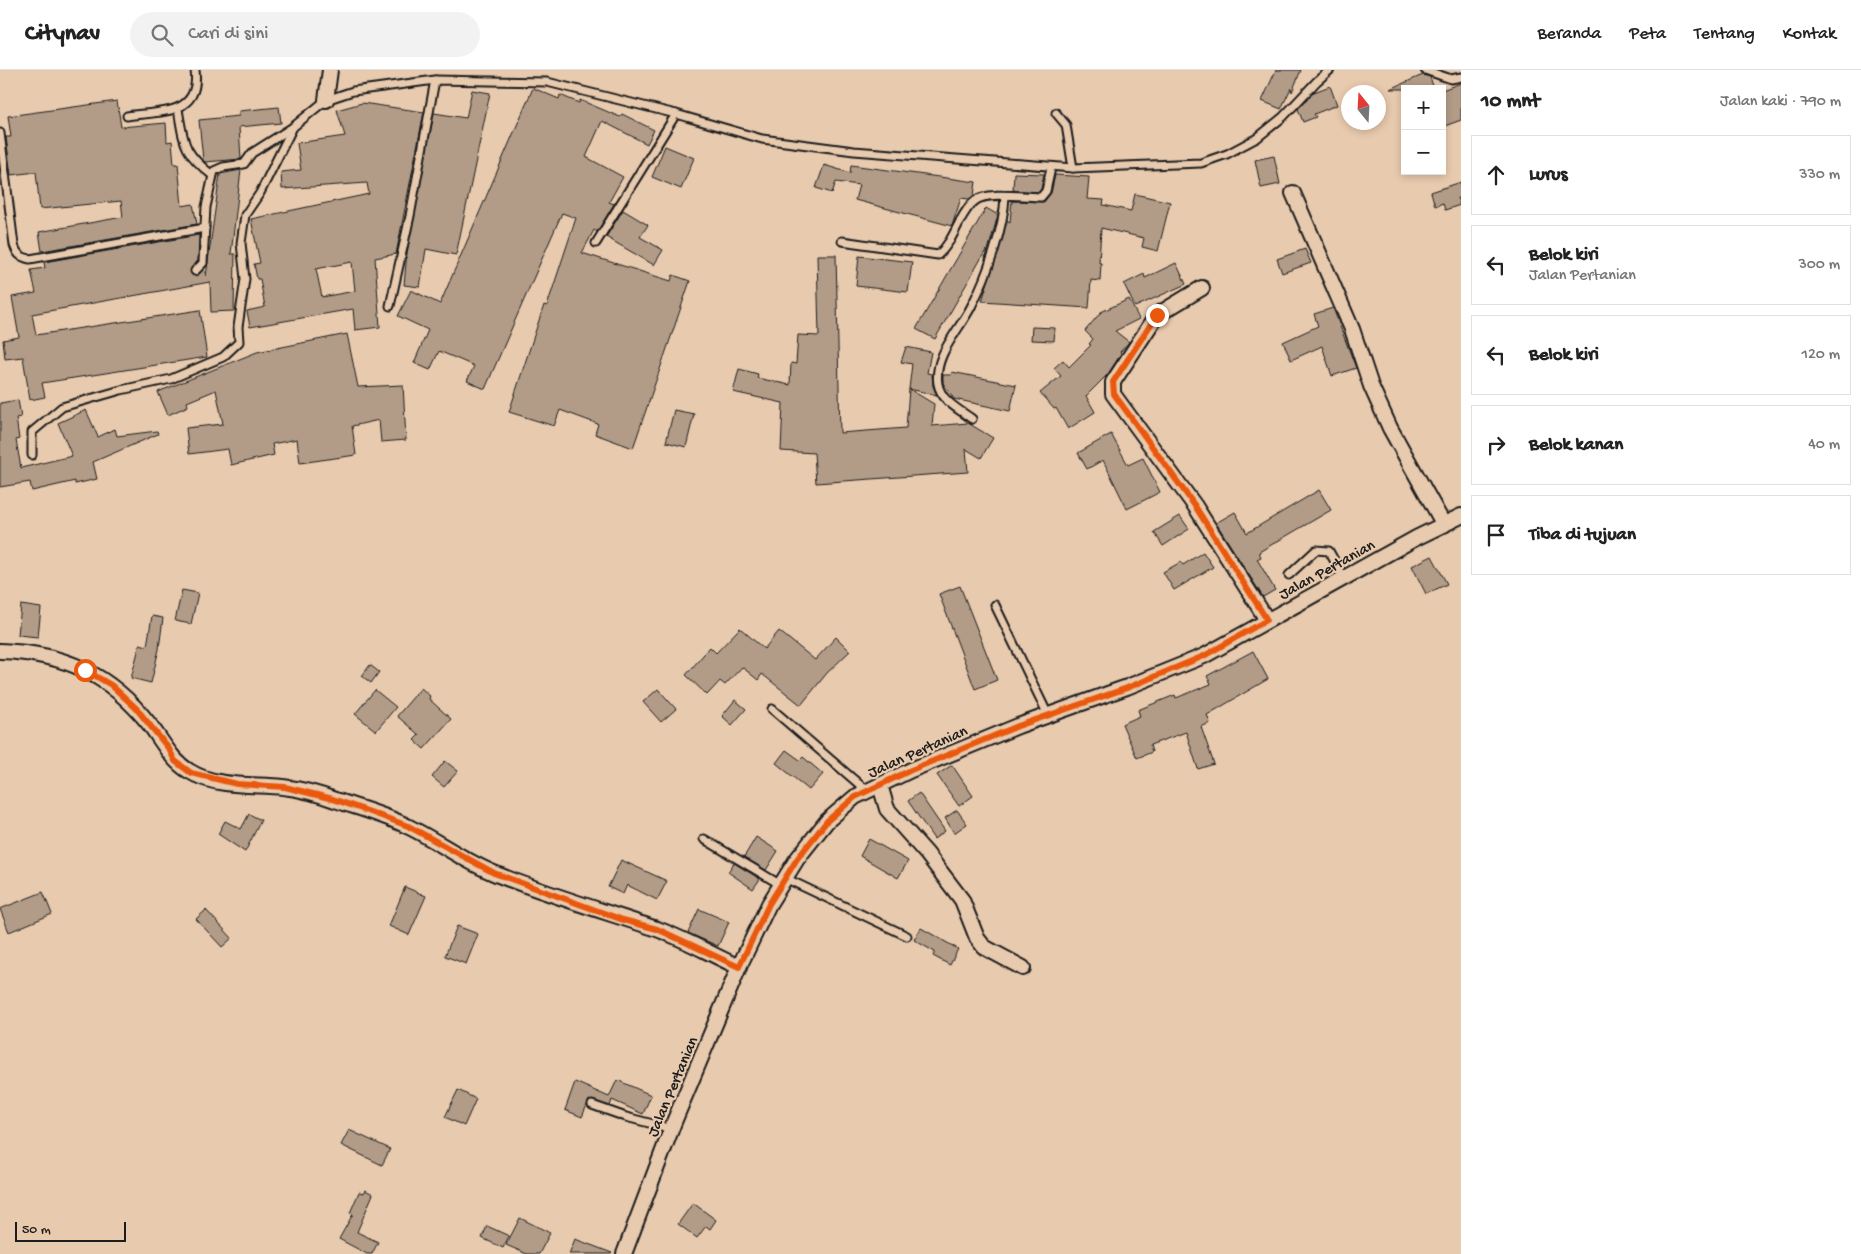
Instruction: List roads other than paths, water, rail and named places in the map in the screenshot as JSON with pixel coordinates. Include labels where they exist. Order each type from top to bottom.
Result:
[{"type":"street","points":[[326,100],[330,70]]},
{"type":"street","points":[[1293,193],[1352,330],[1371,386],[1390,428],[1444,525]]},
{"type":"street","points":[[1202,288],[1157,315],[1113,382],[1114,394],[1195,506],[1267,620]]},
{"type":"street","name":"Jalan Pertanian","points":[[624,1254],[672,1128],[739,967],[769,904],[783,881],[827,821],[855,797],[911,770],[1048,714],[1127,688],[1204,656],[1344,578],[1461,516]]},
{"type":"street","points":[[0,651],[22,652],[62,660],[111,685],[136,708],[169,749],[175,761],[191,773],[237,784],[285,787],[333,799],[373,813],[408,826],[494,873],[623,920],[657,929],[739,967]]},
{"type":"street","points":[[880,785],[887,809],[928,854],[962,900],[977,938],[984,947],[1024,968]]},
{"type":"lane","points":[[127,116],[178,109],[186,105],[192,95],[195,70]]},
{"type":"lane","points":[[195,271],[203,263],[206,207],[212,175],[217,168],[244,164],[252,153],[293,127],[326,100],[352,91],[435,80],[547,82],[676,114],[762,139],[854,151],[1051,168],[1073,168],[1201,163],[1227,154],[1257,138],[1283,116],[1330,70]]},
{"type":"lane","points":[[1425,70],[1451,79],[1461,77]]},
{"type":"lane","points":[[390,306],[410,216],[435,80]]},
{"type":"lane","points":[[178,109],[184,144],[190,156],[212,175]]},
{"type":"lane","points":[[1056,112],[1066,126],[1073,168]]},
{"type":"lane","points":[[596,243],[676,114]]},
{"type":"lane","points":[[32,455],[32,432],[62,407],[121,390],[171,379],[223,356],[239,342],[238,327],[245,279],[241,243],[244,215],[260,193],[293,127]]},
{"type":"lane","points":[[0,134],[14,245],[17,253],[23,258],[30,259],[205,228]]},
{"type":"lane","points":[[842,241],[938,255],[945,249],[964,214],[980,197],[1041,197],[1046,191],[1051,168]]},
{"type":"lane","points":[[972,419],[946,400],[941,392],[938,385],[940,360],[973,305],[1005,217],[1005,196]]},
{"type":"lane","points":[[1289,575],[1316,550],[1321,549],[1329,551],[1344,578]]},
{"type":"lane","points":[[995,604],[1048,714]]},
{"type":"lane","points":[[772,709],[867,792]]},
{"type":"lane","points":[[704,839],[783,881],[907,936]]},
{"type":"lane","points":[[592,1105],[626,1117],[672,1128]]}]
